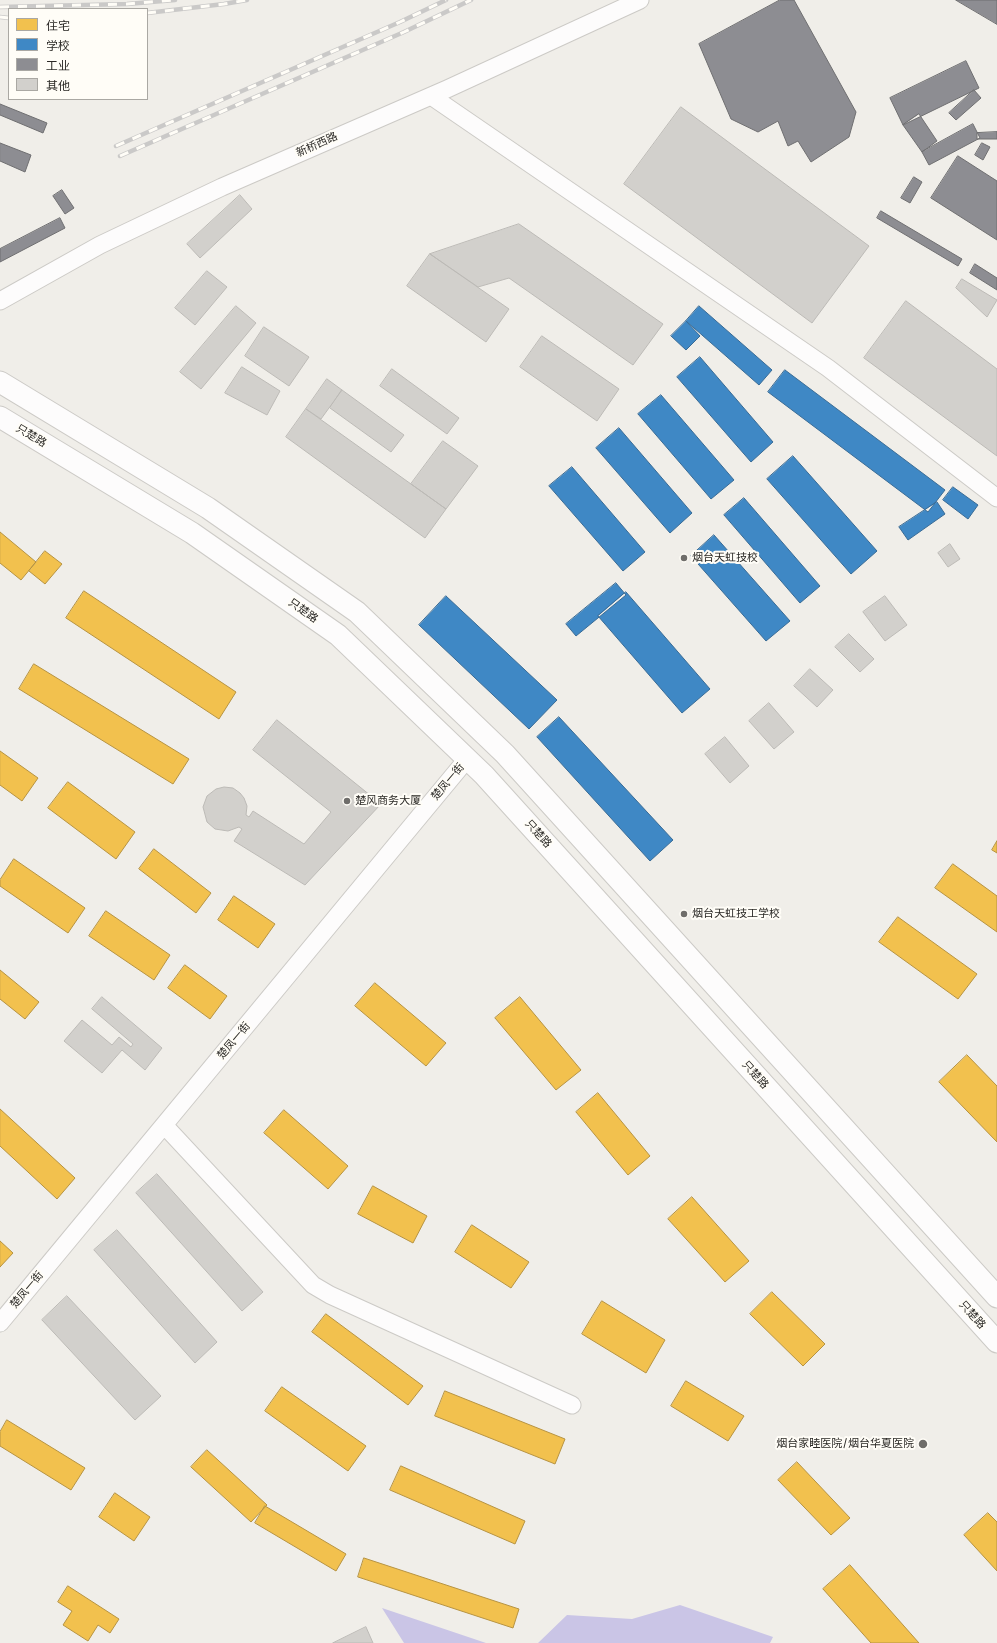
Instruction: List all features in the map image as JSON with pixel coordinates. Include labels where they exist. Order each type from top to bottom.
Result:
[{"type":"main road","points":[[0,382],[208,508],[357,612],[506,754],[997,1297]]},
{"type":"main road","name":"只楚路","points":[[0,417],[192,534],[338,635],[484,775],[997,1342]]},
{"type":"street","name":"新桥西路","points":[[0,301],[108,241],[222,187],[431,96],[640,0]]},
{"type":"street","points":[[431,96],[828,368],[997,498]]},
{"type":"street","name":"楚凤一街","points":[[0,1323],[467,759]]},
{"type":"street","points":[[164,1125],[313,1285],[330,1295],[572,1405]]},
{"type":"shaded area","points":[[680,1605],[773,1637],[770,1643],[538,1643],[567,1615],[632,1619]]},
{"type":"shaded area","points":[[382,1608],[486,1643],[404,1643]]},
{"type":"building: 住宅","points":[[0,532],[36,562],[21,580],[0,563]]},
{"type":"building: 住宅","points":[[45,551],[62,564],[45,584],[29,571]]},
{"type":"building: 住宅","points":[[84,591],[236,692],[219,719],[66,618]]},
{"type":"building: 住宅","points":[[34,664],[189,759],[173,784],[19,689]]},
{"type":"building: 住宅","points":[[0,751],[38,778],[22,801],[0,785]]},
{"type":"building: 住宅","points":[[68,782],[135,832],[116,859],[48,808]]},
{"type":"building: 住宅","points":[[997,841],[997,853],[992,850]]},
{"type":"building: 住宅","points":[[154,849],[211,893],[196,913],[139,869]]},
{"type":"building: 住宅","points":[[14,859],[85,908],[68,933],[0,886],[0,880]]},
{"type":"building: 住宅","points":[[953,864],[997,896],[997,932],[935,888]]},
{"type":"building: 住宅","points":[[234,896],[275,924],[258,948],[218,920]]},
{"type":"building: 住宅","points":[[106,911],[170,955],[154,980],[89,936]]},
{"type":"building: 住宅","points":[[898,917],[977,974],[958,999],[879,942]]},
{"type":"building: 住宅","points":[[185,965],[227,996],[210,1019],[168,988]]},
{"type":"building: 住宅","points":[[0,970],[39,1002],[25,1019],[0,999]]},
{"type":"building: 住宅","points":[[375,983],[446,1043],[426,1066],[355,1006]]},
{"type":"building: 住宅","points":[[520,997],[581,1070],[556,1090],[495,1018]]},
{"type":"building: 住宅","points":[[967,1055],[997,1086],[997,1142],[939,1082]]},
{"type":"building: 住宅","points":[[598,1093],[650,1156],[628,1175],[576,1112]]},
{"type":"building: 住宅","points":[[0,1109],[75,1178],[57,1199],[0,1146]]},
{"type":"building: 住宅","points":[[284,1110],[348,1166],[328,1189],[264,1133]]},
{"type":"building: 住宅","points":[[373,1186],[427,1216],[413,1243],[358,1214]]},
{"type":"building: 住宅","points":[[692,1197],[749,1261],[725,1282],[668,1219]]},
{"type":"building: 住宅","points":[[472,1225],[529,1262],[511,1288],[455,1252]]},
{"type":"building: 住宅","points":[[0,1241],[13,1253],[0,1267]]},
{"type":"building: 住宅","points":[[772,1292],[825,1344],[803,1366],[750,1314]]},
{"type":"building: 住宅","points":[[602,1301],[665,1340],[646,1373],[582,1334]]},
{"type":"building: 住宅","points":[[326,1314],[423,1386],[408,1405],[312,1332]]},
{"type":"building: 住宅","points":[[686,1381],[744,1416],[728,1441],[671,1406]]},
{"type":"building: 住宅","points":[[282,1387],[366,1446],[348,1471],[265,1411]]},
{"type":"building: 住宅","points":[[445,1391],[565,1439],[555,1464],[435,1416]]},
{"type":"building: 住宅","points":[[7,1420],[85,1468],[71,1490],[0,1446],[0,1432]]},
{"type":"building: 住宅","points":[[207,1450],[267,1505],[251,1522],[191,1467]]},
{"type":"building: 住宅","points":[[797,1462],[850,1518],[831,1535],[778,1480]]},
{"type":"building: 住宅","points":[[401,1466],[525,1521],[515,1544],[390,1490]]},
{"type":"building: 住宅","points":[[115,1493],[150,1517],[134,1541],[99,1517]]},
{"type":"building: 住宅","points":[[265,1506],[346,1554],[336,1571],[255,1523]]},
{"type":"building: 住宅","points":[[988,1513],[997,1522],[997,1571],[964,1535]]},
{"type":"building: 住宅","points":[[364,1558],[519,1609],[513,1628],[358,1577]]},
{"type":"building: 住宅","points":[[850,1565],[919,1643],[871,1643],[823,1589]]},
{"type":"building: 住宅","points":[[68,1586],[119,1619],[110,1633],[98,1625],[88,1641],[63,1625],[72,1611],[58,1602]]},
{"type":"building: 学校","points":[[699,306],[772,370],[759,385],[686,321]]},
{"type":"building: 学校","points":[[686,321],[700,336],[686,350],[671,336]]},
{"type":"building: 学校","points":[[700,357],[773,442],[751,462],[677,377]]},
{"type":"building: 学校","points":[[785,370],[945,490],[928,512],[768,392]]},
{"type":"building: 学校","points":[[661,395],[734,480],[711,499],[638,414]]},
{"type":"building: 学校","points":[[619,428],[692,513],[670,533],[596,448]]},
{"type":"building: 学校","points":[[793,456],[877,551],[851,574],[767,479]]},
{"type":"building: 学校","points":[[572,467],[645,552],[623,571],[549,486]]},
{"type":"building: 学校","points":[[953,487],[978,505],[968,519],[943,500]]},
{"type":"building: 学校","points":[[744,498],[820,586],[800,603],[724,515]]},
{"type":"building: 学校","points":[[937,502],[945,514],[908,540],[899,527]]},
{"type":"building: 学校","points":[[714,535],[790,621],[766,641],[691,556]]},
{"type":"building: 学校","points":[[616,583],[626,595],[576,636],[566,624]]},
{"type":"building: 学校","points":[[626,592],[710,689],[682,713],[598,616]]},
{"type":"building: 学校","points":[[446,596],[557,700],[529,729],[419,625]]},
{"type":"building: 学校","points":[[559,717],[673,840],[650,861],[537,737]]},
{"type":"building: 工业","points":[[780,0],[794,0],[856,112],[849,137],[811,162],[798,141],[788,146],[778,121],[758,132],[731,119],[699,44]]},
{"type":"building: 工业","points":[[956,0],[997,0],[997,24]]},
{"type":"building: 工业","points":[[966,61],[979,88],[903,125],[890,98]]},
{"type":"building: 工业","points":[[974,90],[981,98],[956,120],[949,113]]},
{"type":"building: 工业","points":[[0,104],[47,123],[43,133],[0,115]]},
{"type":"building: 工业","points":[[919,114],[937,141],[922,152],[903,125]]},
{"type":"building: 工业","points":[[973,124],[980,138],[929,165],[922,152]]},
{"type":"building: 工业","points":[[997,132],[997,139],[977,139],[977,133]]},
{"type":"building: 工业","points":[[0,143],[31,155],[25,172],[0,161]]},
{"type":"building: 工业","points":[[982,143],[990,147],[983,160],[975,155]]},
{"type":"building: 工业","points":[[958,156],[997,181],[997,240],[931,198]]},
{"type":"building: 工业","points":[[914,177],[922,182],[910,203],[901,198]]},
{"type":"building: 工业","points":[[62,190],[74,208],[65,214],[53,196]]},
{"type":"building: 工业","points":[[881,211],[962,259],[958,266],[877,218]]},
{"type":"building: 工业","points":[[60,218],[65,228],[0,262],[0,249]]},
{"type":"building: 工业","points":[[975,264],[997,278],[997,290],[970,273]]},
{"type":"building: 其他","points":[[681,107],[869,246],[812,323],[624,184]]},
{"type":"building: 其他","points":[[240,195],[252,209],[200,258],[187,244]]},
{"type":"building: 其他","points":[[519,224],[663,324],[633,365],[509,278],[478,287],[430,254]]},
{"type":"building: 其他","points":[[430,254],[509,309],[486,342],[407,286]]},
{"type":"building: 其他","points":[[207,271],[227,287],[195,325],[175,308]]},
{"type":"building: 其他","points":[[962,279],[997,300],[987,317],[956,288]]},
{"type":"building: 其他","points":[[906,301],[997,369],[997,456],[864,358]]},
{"type":"building: 其他","points":[[236,306],[256,323],[201,389],[180,372]]},
{"type":"building: 其他","points":[[264,327],[309,357],[289,386],[245,356]]},
{"type":"building: 其他","points":[[542,336],[619,389],[597,421],[520,367]]},
{"type":"building: 其他","points":[[242,367],[280,391],[267,415],[225,393]]},
{"type":"building: 其他","points":[[392,369],[459,418],[447,434],[380,386]]},
{"type":"building: 其他","points":[[327,379],[342,390],[321,419],[306,409]]},
{"type":"building: 其他","points":[[342,390],[404,435],[391,452],[330,408]]},
{"type":"building: 其他","points":[[306,409],[446,509],[425,538],[286,437]]},
{"type":"building: 其他","points":[[443,441],[478,466],[446,509],[411,484]]},
{"type":"building: 其他","points":[[950,544],[960,559],[948,567],[938,553]]},
{"type":"building: 其他","points":[[885,596],[907,625],[885,641],[863,612]]},
{"type":"building: 其他","points":[[849,634],[874,659],[860,672],[835,647]]},
{"type":"building: 其他","points":[[810,669],[833,690],[817,707],[794,686]]},
{"type":"building: 其他","points":[[769,703],[794,732],[774,749],[749,721]]},
{"type":"building: 其他","name":"楚风商务大厦","points":[[277,720],[381,804],[305,885],[234,841],[242,829],[239,827],[228,831],[215,829],[207,822],[203,807],[207,796],[216,789],[224,787],[233,788],[244,798],[247,806],[246,815],[249,817],[253,811],[304,844],[331,812],[253,750]]},
{"type":"building: 其他","points":[[725,737],[749,766],[730,783],[705,754]]},
{"type":"building: 其他","points":[[102,997],[162,1048],[145,1070],[122,1050],[102,1073],[64,1041],[82,1020],[112,1045],[119,1037],[131,1047],[133,1044],[92,1009]]},
{"type":"building: 其他","points":[[157,1174],[263,1292],[242,1311],[136,1193]]},
{"type":"building: 其他","points":[[117,1230],[217,1342],[195,1363],[94,1250]]},
{"type":"building: 其他","points":[[67,1296],[161,1396],[135,1420],[42,1320]]},
{"type":"building: 其他","points":[[366,1627],[373,1643],[333,1643]]},
{"type":"railway","points":[[0,7],[127,4],[175,0]]},
{"type":"railway","points":[[148,13],[247,0]]},
{"type":"railway","points":[[116,146],[400,22],[446,0]]},
{"type":"railway","points":[[120,156],[404,32],[471,0]]},
{"type":"railway","points":[[0,17],[8,18]]},
{"type":"place","name":"烟台天虹技校","points":[[684,558]]},
{"type":"place","name":"楚风商务大厦","points":[[347,801]]},
{"type":"place","name":"烟台天虹技工学校","points":[[684,914]]},
{"type":"place","name":"烟台家睦医院/烟台华夏医院","points":[[923,1444]]}]
